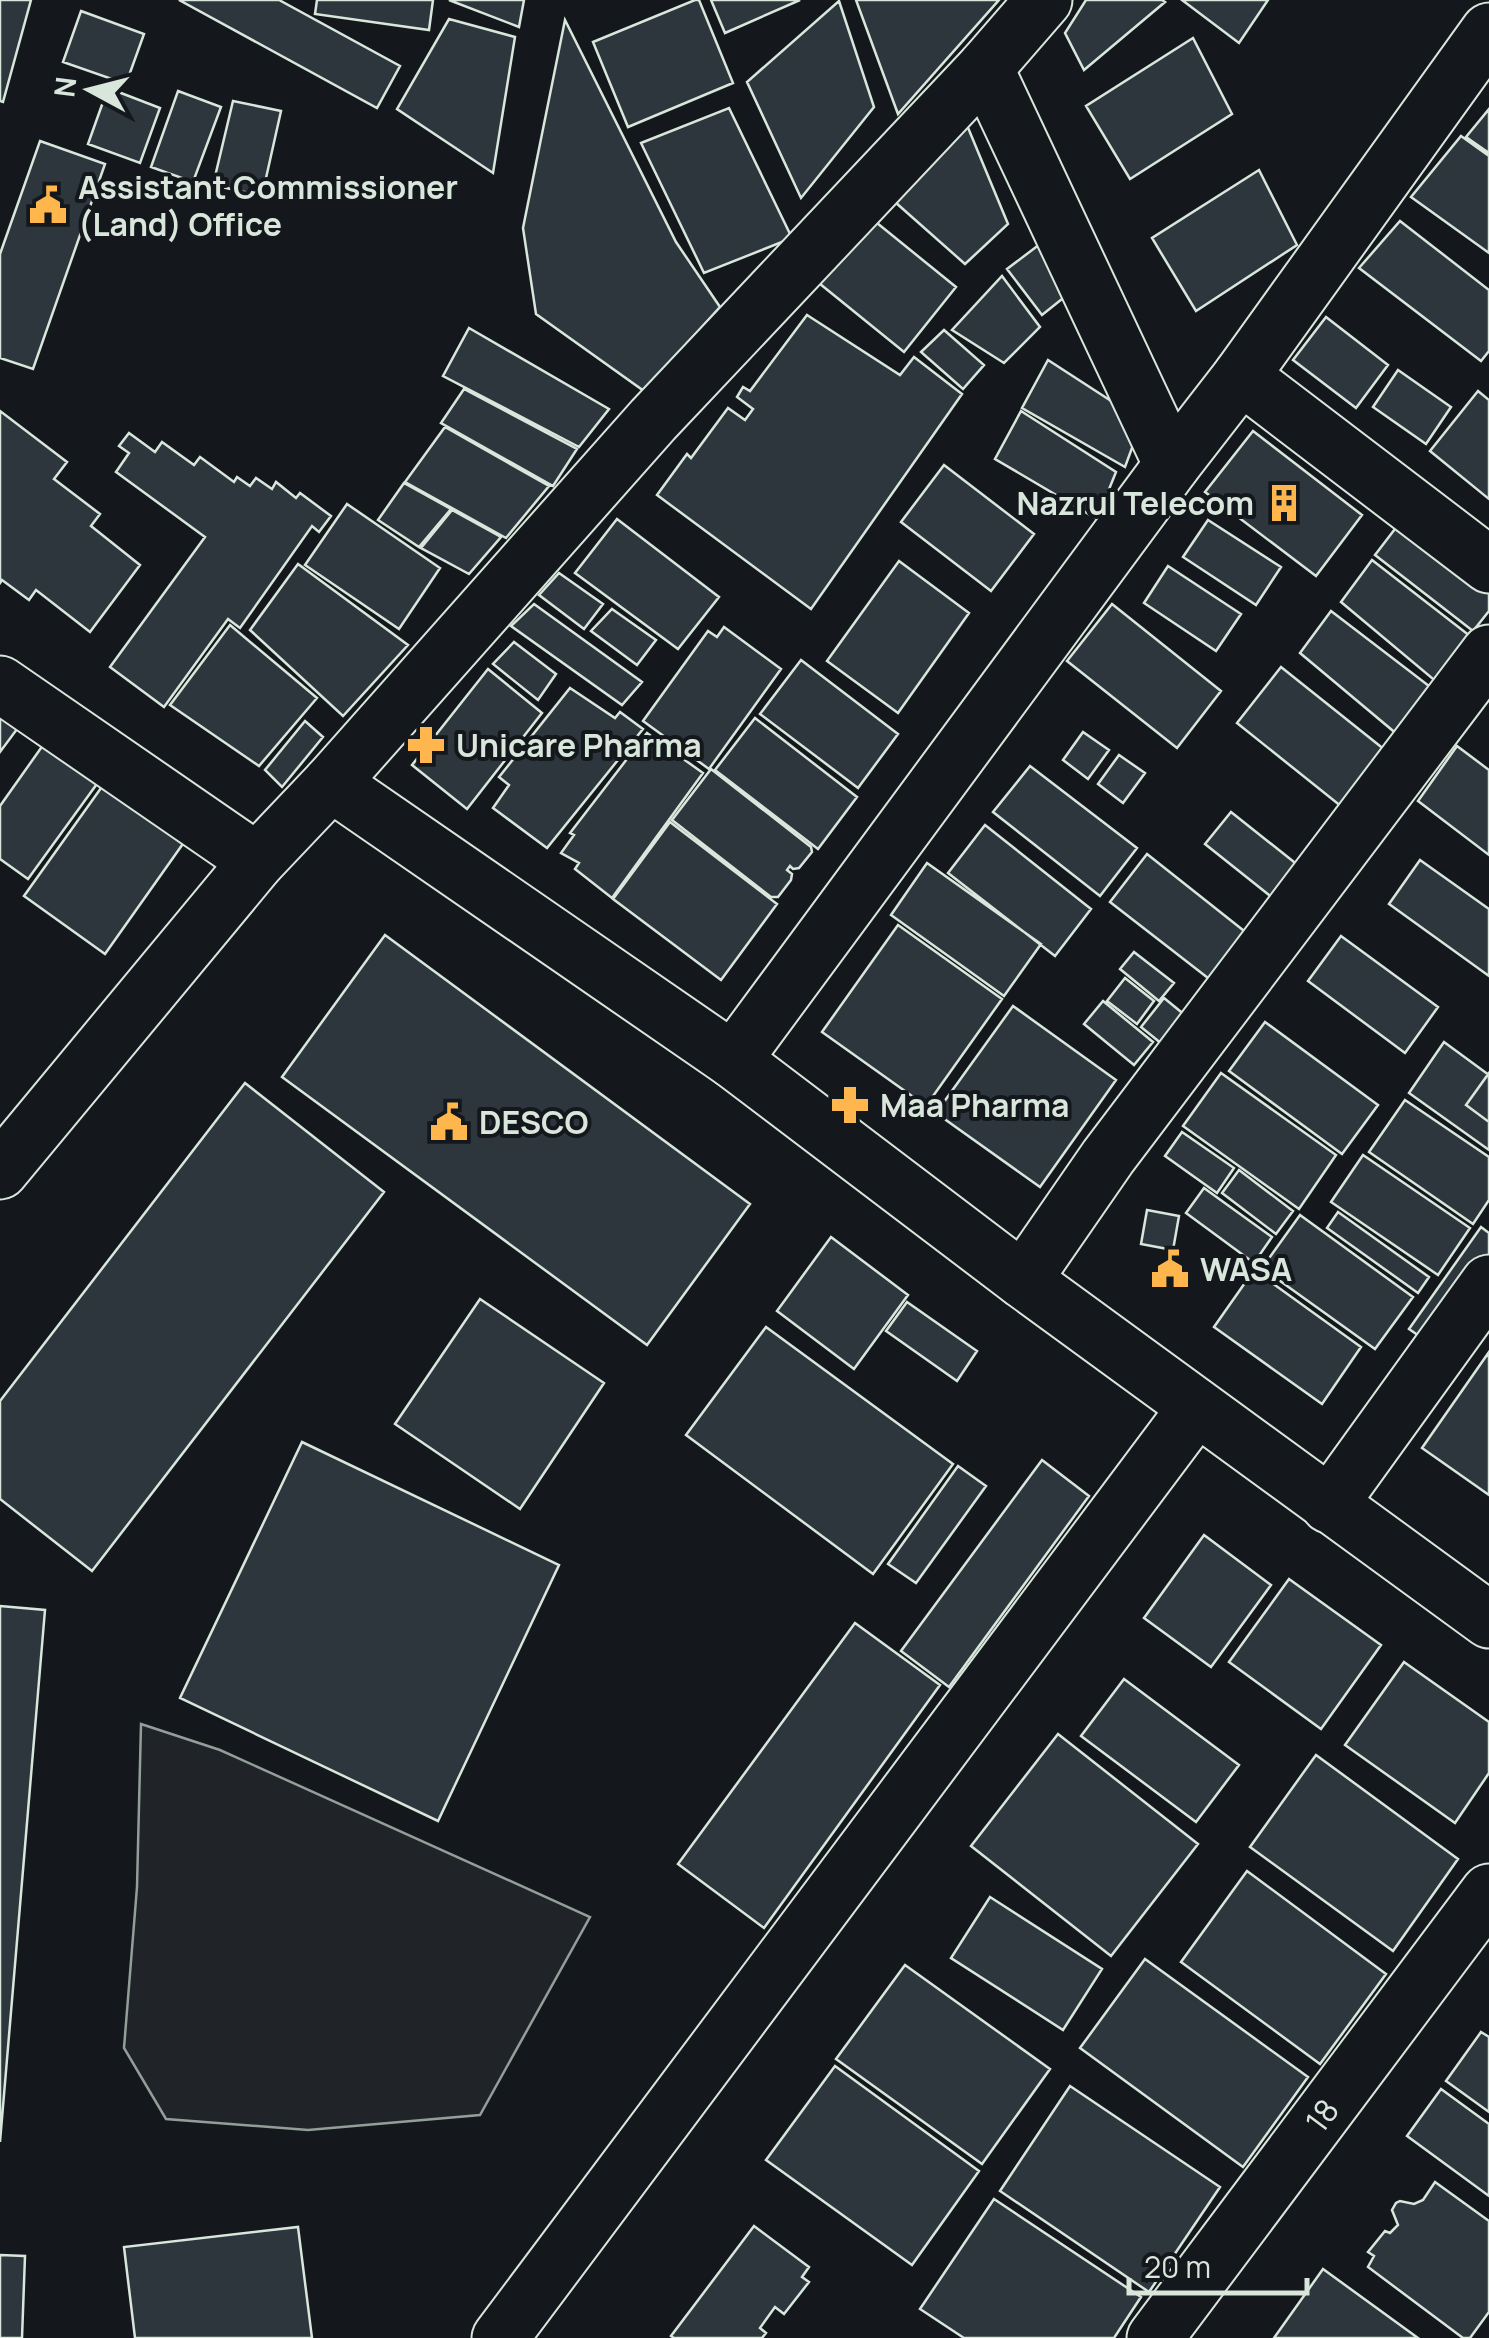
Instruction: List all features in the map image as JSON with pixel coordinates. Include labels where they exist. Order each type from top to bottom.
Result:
[{"type":"street","points":[[0,1171],[257,862],[331,784],[653,420],[985,68],[1031,6]]},
{"type":"street","points":[[733,1060],[1172,465],[1242,376],[1489,31]]},
{"type":"street","points":[[985,68],[1172,465]]},
{"type":"street","points":[[1242,376],[1489,565]]},
{"type":"street","points":[[1023,1280],[1108,1157],[1489,653]]},
{"type":"street","points":[[0,684],[257,862]]},
{"type":"street","points":[[331,784],[733,1060],[1023,1280],[1489,1620]]},
{"type":"street","points":[[1329,1505],[1489,1283]]},
{"type":"street","points":[[500,2338],[1196,1408]]},
{"type":"street","name":"18","points":[[1155,2338],[1489,1892]]},
{"type":"shaded area","points":[[141,1724],[220,1750],[590,1917],[480,2115],[308,2130],[166,2119],[124,2048],[137,1887]]},
{"type":"building","points":[[0,0],[31,0],[3,102],[0,101]]},
{"type":"building","points":[[179,0],[279,0],[400,66],[377,108]]},
{"type":"building","points":[[317,0],[433,0],[429,30],[315,14]]},
{"type":"building","points":[[449,0],[524,0],[519,27]]},
{"type":"building","points":[[699,0],[733,83],[628,127],[593,42]]},
{"type":"building","points":[[711,0],[800,0],[725,33]]},
{"type":"building","points":[[856,0],[999,0],[898,114]]},
{"type":"building","points":[[1086,0],[1165,2],[1084,70],[1065,33]]},
{"type":"building","points":[[1182,0],[1268,0],[1239,43]]},
{"type":"building","points":[[839,1],[874,107],[801,198],[747,82]]},
{"type":"building","points":[[81,11],[144,34],[126,84],[63,62]]},
{"type":"building","points":[[449,19],[515,37],[493,173],[397,109]]},
{"type":"building","points":[[565,20],[676,242],[720,307],[644,391],[536,314],[523,228]]},
{"type":"building","points":[[1193,38],[1232,114],[1130,179],[1086,106]]},
{"type":"building","points":[[108,88],[160,108],[140,163],[88,144]]},
{"type":"building","points":[[178,91],[221,107],[193,182],[151,167]]},
{"type":"building","points":[[233,101],[281,111],[262,196],[213,185]]},
{"type":"building","points":[[959,106],[1008,224],[965,264],[886,194]]},
{"type":"building","points":[[729,108],[792,238],[704,273],[641,143]]},
{"type":"building","points":[[1489,109],[1489,153],[1466,137]]},
{"type":"building","points":[[1461,136],[1489,156],[1489,253],[1411,197]]},
{"type":"building","points":[[40,141],[105,164],[33,369],[0,358],[0,254]]},
{"type":"building","points":[[1259,170],[1297,245],[1196,311],[1152,238]]},
{"type":"building","points":[[861,210],[956,287],[904,352],[809,275]]},
{"type":"building","points":[[1400,221],[1489,290],[1489,351],[1481,361],[1359,268]]},
{"type":"building","points":[[1048,238],[1082,283],[1042,315],[1007,269]]},
{"type":"building","points":[[1002,276],[1040,327],[1004,363],[952,330]]},
{"type":"building","points":[[807,315],[900,375],[914,357],[962,394],[811,609],[657,495],[728,408],[745,420],[753,409],[737,397],[743,387],[750,391]]},
{"type":"building","points":[[1326,317],[1388,365],[1356,408],[1293,360]]},
{"type":"building","points":[[469,328],[609,409],[579,447],[443,376]]},
{"type":"building","points":[[944,330],[984,365],[963,389],[921,352]]},
{"type":"building","points":[[1048,360],[1142,421],[1125,467],[1022,408]]},
{"type":"building","points":[[1398,370],[1451,407],[1426,444],[1373,407]]},
{"type":"building","points":[[464,389],[577,449],[553,486],[441,423]]},
{"type":"building","points":[[1478,391],[1489,400],[1489,499],[1430,451]]},
{"type":"building","points":[[0,411],[67,462],[54,479],[100,514],[91,526],[140,565],[90,632],[36,590],[29,600],[2,580],[0,583]]},
{"type":"building","points":[[1021,411],[1116,472],[1097,519],[995,459]]},
{"type":"building","points":[[445,427],[549,486],[506,538],[405,482]]},
{"type":"building","name":"Nazrul Telecom","points":[[1253,431],[1362,515],[1316,576],[1205,492]]},
{"type":"building","points":[[129,433],[155,452],[162,442],[194,465],[200,457],[234,482],[237,477],[250,486],[256,478],[272,489],[276,482],[296,498],[300,493],[331,516],[319,532],[312,526],[240,628],[228,619],[164,707],[110,667],[205,537],[116,472],[129,453],[119,446]]},
{"type":"building","points":[[944,465],[1034,534],[991,591],[901,522]]},
{"type":"building","points":[[404,483],[451,509],[419,547],[378,520]]},
{"type":"building","points":[[347,504],[440,568],[399,629],[305,565]]},
{"type":"building","points":[[452,510],[501,537],[469,574],[421,548]]},
{"type":"building","points":[[1408,512],[1489,575],[1489,611],[1473,631],[1375,555]]},
{"type":"building","points":[[617,519],[719,597],[678,649],[575,573]]},
{"type":"building","points":[[1208,520],[1281,567],[1256,605],[1183,557]]},
{"type":"building","points":[[1372,560],[1470,636],[1439,684],[1341,602]]},
{"type":"building","points":[[899,561],[969,613],[898,713],[827,661]]},
{"type":"building","points":[[298,564],[408,645],[343,716],[250,630]]},
{"type":"building","points":[[1168,566],[1241,614],[1216,651],[1144,603]]},
{"type":"building","points":[[559,573],[603,604],[584,629],[539,595]]},
{"type":"building","points":[[534,604],[642,682],[622,705],[511,626]]},
{"type":"building","points":[[1112,604],[1221,691],[1177,748],[1067,661]]},
{"type":"building","points":[[612,609],[656,640],[637,665],[591,631]]},
{"type":"building","points":[[1331,611],[1429,686],[1398,735],[1300,653]]},
{"type":"building","points":[[230,625],[317,698],[259,766],[170,705]]},
{"type":"building","points":[[724,627],[781,669],[709,769],[643,721],[708,631],[717,637]]},
{"type":"building","points":[[514,642],[556,674],[538,700],[493,664]]},
{"type":"building","points":[[801,660],[898,734],[858,788],[760,714]]},
{"type":"building","points":[[1281,667],[1390,754],[1347,811],[1237,723]]},
{"type":"building","points":[[488,669],[542,713],[467,809],[412,765]]},
{"type":"building","points":[[570,688],[615,718],[620,712],[643,729],[547,848],[493,808],[509,785],[499,777]]},
{"type":"building","points":[[0,704],[23,721],[0,752]]},
{"type":"building","points":[[755,718],[857,797],[818,849],[715,770]]},
{"type":"building","points":[[305,721],[323,737],[282,787],[265,770]]},
{"type":"building","points":[[53,731],[107,770],[28,879],[0,859],[0,806]]},
{"type":"building","points":[[1083,732],[1109,750],[1088,779],[1063,760]]},
{"type":"building","points":[[647,733],[703,773],[612,898],[575,869],[579,863],[561,853],[574,835],[570,833]]},
{"type":"building","points":[[1457,746],[1489,770],[1489,855],[1418,801]]},
{"type":"building","points":[[1119,755],[1145,773],[1123,803],[1098,784]]},
{"type":"building","points":[[1030,766],[1137,848],[1100,896],[993,812]]},
{"type":"building","points":[[711,769],[811,847],[812,852],[799,868],[790,866],[787,870],[792,874],[791,880],[778,897],[771,897],[672,820]]},
{"type":"building","points":[[111,774],[192,831],[105,954],[24,896]]},
{"type":"building","points":[[1231,812],[1299,866],[1274,899],[1205,844]]},
{"type":"building","points":[[670,822],[777,904],[721,980],[613,899]]},
{"type":"building","points":[[985,825],[1091,909],[1055,956],[948,873]]},
{"type":"building","points":[[1147,854],[1253,938],[1217,985],[1110,902]]},
{"type":"building","points":[[1420,860],[1489,909],[1489,976],[1389,904]]},
{"type":"building","points":[[927,863],[1041,944],[1004,996],[891,915]]},
{"type":"building","points":[[898,925],[1002,999],[926,1106],[822,1032]]},
{"type":"building","points":[[385,935],[750,1204],[647,1345],[282,1077]]},
{"type":"building","points":[[1341,936],[1438,1007],[1405,1053],[1308,981]]},
{"type":"building","points":[[1134,952],[1174,983],[1159,1001],[1120,969]]},
{"type":"building","points":[[1125,978],[1154,1001],[1137,1024],[1107,1001]]},
{"type":"building","points":[[1164,998],[1186,1016],[1162,1044],[1141,1027]]},
{"type":"building","points":[[1103,1001],[1153,1042],[1134,1065],[1084,1024]]},
{"type":"building","points":[[1013,1006],[1116,1080],[1040,1187],[936,1113]]},
{"type":"building","points":[[1265,1022],[1378,1105],[1342,1154],[1229,1071]]},
{"type":"building","points":[[1444,1042],[1489,1075],[1489,1150],[1409,1093]]},
{"type":"building","points":[[1221,1073],[1336,1155],[1299,1209],[1183,1126]]},
{"type":"building","points":[[1489,1073],[1489,1122],[1466,1105]]},
{"type":"building","points":[[245,1083],[384,1192],[92,1571],[0,1499],[0,1401]]},
{"type":"building","points":[[1405,1100],[1489,1157],[1489,1200],[1473,1224],[1369,1152]]},
{"type":"building","points":[[1182,1132],[1234,1168],[1217,1193],[1165,1156]]},
{"type":"building","points":[[1363,1155],[1470,1228],[1438,1275],[1331,1202]]},
{"type":"building","points":[[1239,1170],[1293,1211],[1276,1234],[1222,1193]]},
{"type":"building","points":[[1204,1188],[1272,1237],[1254,1263],[1186,1213]]},
{"type":"building","points":[[1147,1210],[1179,1216],[1173,1250],[1141,1244]]},
{"type":"building","points":[[1338,1212],[1429,1277],[1418,1293],[1327,1228]]},
{"type":"building","points":[[1300,1215],[1413,1297],[1375,1349],[1262,1268]]},
{"type":"building","points":[[1481,1227],[1489,1233],[1489,1270],[1435,1347],[1409,1329]]},
{"type":"building","points":[[831,1237],[908,1295],[854,1369],[777,1311]]},
{"type":"building","points":[[1254,1270],[1361,1347],[1322,1404],[1214,1327]]},
{"type":"building","points":[[480,1299],[604,1383],[520,1509],[395,1424]]},
{"type":"building","points":[[907,1302],[977,1351],[957,1381],[886,1331]]},
{"type":"building","points":[[766,1327],[953,1464],[873,1574],[686,1435]]},
{"type":"building","points":[[1489,1352],[1489,1495],[1422,1448]]},
{"type":"building","points":[[302,1442],[559,1565],[438,1821],[180,1698]]},
{"type":"building","points":[[1042,1460],[1089,1496],[949,1687],[901,1651]]},
{"type":"building","points":[[958,1466],[986,1486],[916,1583],[888,1564]]},
{"type":"building","points":[[1204,1535],[1271,1585],[1211,1667],[1144,1618]]},
{"type":"building","points":[[1289,1579],[1381,1645],[1321,1729],[1229,1662]]},
{"type":"building","points":[[0,1606],[45,1610],[0,2142]]},
{"type":"building","points":[[855,1623],[940,1685],[764,1928],[678,1864]]},
{"type":"building","points":[[1404,1662],[1489,1722],[1489,1773],[1455,1823],[1345,1745]]},
{"type":"building","points":[[1124,1679],[1239,1765],[1196,1822],[1081,1736]]},
{"type":"building","points":[[1058,1734],[1198,1844],[1111,1956],[971,1846]]},
{"type":"building","points":[[1316,1755],[1458,1859],[1393,1951],[1250,1847]]},
{"type":"building","points":[[1247,1871],[1386,1974],[1320,2064],[1181,1962]]},
{"type":"building","points":[[990,1897],[1102,1969],[1063,2030],[951,1958]]},
{"type":"building","points":[[1145,1959],[1308,2077],[1243,2167],[1080,2048]]},
{"type":"building","points":[[905,1965],[1050,2069],[982,2164],[836,2059]]},
{"type":"building","points":[[1481,2032],[1489,2037],[1489,2112],[1446,2081]]},
{"type":"building","points":[[835,2066],[979,2171],[912,2265],[766,2160]]},
{"type":"building","points":[[1070,2086],[1220,2187],[1149,2292],[1000,2191]]},
{"type":"building","points":[[1441,2089],[1489,2124],[1489,2196],[1407,2136]]},
{"type":"building","points":[[1435,2182],[1489,2221],[1489,2312],[1470,2338],[1463,2338],[1368,2267],[1374,2256],[1368,2252],[1385,2231],[1390,2233],[1398,2225],[1392,2210],[1396,2203],[1423,2200]]},
{"type":"building","points":[[994,2199],[1141,2297],[1114,2338],[964,2338],[920,2309]]},
{"type":"building","points":[[754,2226],[809,2267],[802,2277],[809,2282],[784,2314],[775,2307],[760,2328],[766,2333],[762,2338],[671,2336]]},
{"type":"building","points":[[298,2227],[312,2338],[135,2338],[124,2247]]},
{"type":"building","points":[[0,2255],[25,2256],[22,2338],[0,2338]]},
{"type":"building","points":[[1323,2269],[1418,2338],[1274,2338]]},
{"type":"place","name":"Assistant Commissioner (Land) Office","points":[[48,205]]},
{"type":"place","name":"Nazrul Telecom","points":[[1284,503]]},
{"type":"place","name":"Unicare Pharma","points":[[426,745]]},
{"type":"place","name":"Maa Pharma","points":[[850,1105]]},
{"type":"place","name":"DESCO","points":[[449,1122]]},
{"type":"place","name":"WASA","points":[[1170,1269]]}]
